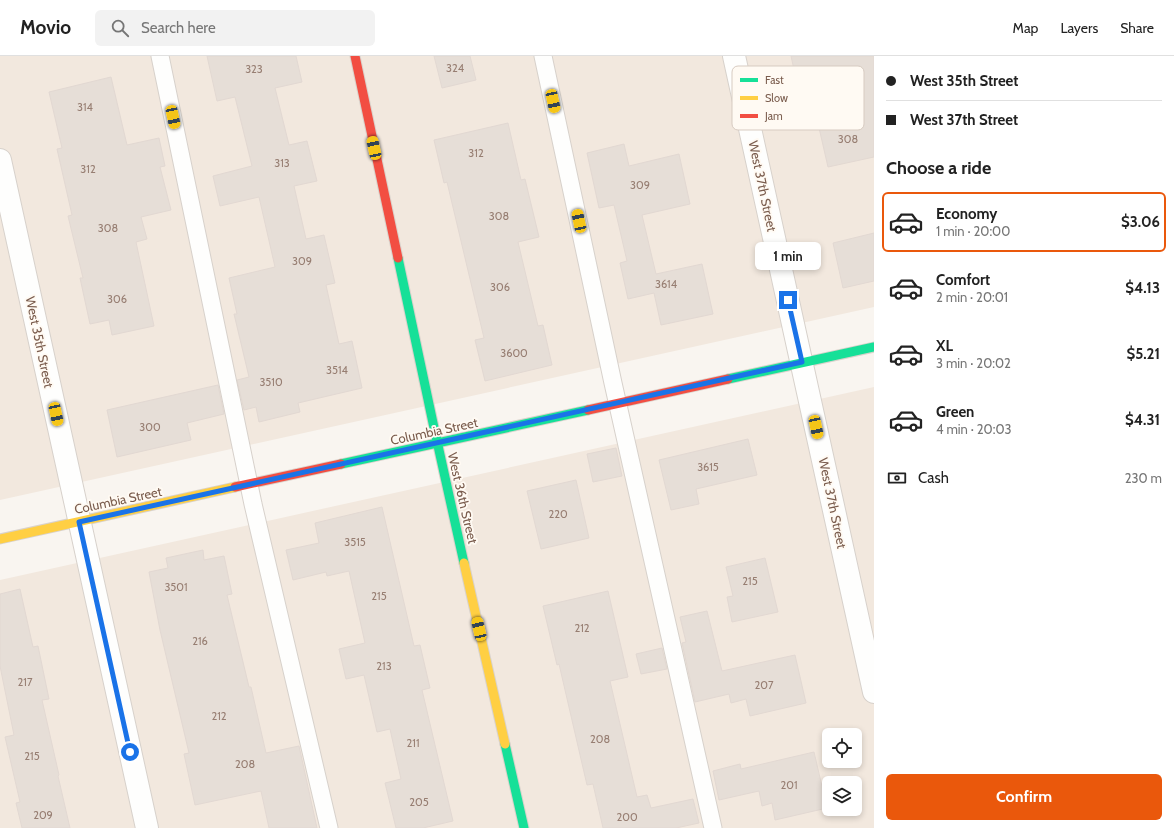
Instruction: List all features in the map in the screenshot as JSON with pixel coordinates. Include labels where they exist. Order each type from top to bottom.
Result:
[{"type":"street","name":"West 36th Street","points":[[355,56],[437,444],[524,828]]},
{"type":"street","name":"West 37th Street","points":[[734,56],[736,66]]},
{"type":"street","name":"West 37th Street","points":[[750,130],[874,692]]},
{"type":"street","name":"West 35th Street","points":[[0,160],[147,828]]},
{"type":"street","name":"Columbia Street","points":[[0,540],[874,347]]},
{"type":"lane","points":[[160,56],[249,484],[329,828]]},
{"type":"lane","points":[[543,56],[618,404],[713,828]]},
{"type":"shaded area","points":[[0,56],[874,56],[874,307],[0,500]]},
{"type":"shaded area","points":[[874,387],[874,828],[0,828],[0,580]]},
{"type":"building","points":[[207,56],[296,56],[302,82],[275,88],[289,145],[307,141],[317,181],[294,186],[306,239],[324,235],[335,283],[326,285],[339,344],[352,341],[362,388],[298,403],[300,412],[259,422],[256,407],[244,410],[237,380],[249,377],[234,314],[237,314],[229,278],[275,267],[259,197],[220,206],[213,176],[252,166],[235,97],[217,101]]},
{"type":"building","points":[[434,56],[470,56],[476,80],[442,88]]},
{"type":"building","points":[[791,56],[874,56],[874,157],[828,167],[820,130],[864,130],[864,66],[793,66]]},
{"type":"building","points":[[111,77],[127,145],[159,138],[165,166],[160,167],[171,210],[141,217],[147,239],[136,242],[154,326],[112,335],[109,320],[90,324],[80,278],[83,278],[68,216],[72,215],[57,149],[62,148],[49,92]]},
{"type":"building","points":[[508,123],[521,180],[525,179],[539,237],[518,242],[538,326],[543,325],[552,365],[485,381],[475,340],[484,338],[447,182],[444,183],[434,140]]},
{"type":"building","points":[[624,144],[629,166],[679,154],[690,204],[642,215],[656,274],[702,264],[713,314],[661,325],[654,293],[628,299],[620,263],[627,261],[614,205],[599,208],[587,153]]},
{"type":"building","points":[[874,233],[874,281],[843,288],[833,243]]},
{"type":"building","points":[[218,385],[224,414],[187,423],[191,440],[117,457],[107,410]]},
{"type":"building","points":[[748,439],[757,475],[696,489],[699,504],[671,510],[659,460]]},
{"type":"building","points":[[616,448],[622,476],[593,482],[587,454]]},
{"type":"building","points":[[576,480],[589,538],[541,549],[527,491]]},
{"type":"building","points":[[382,507],[414,646],[420,645],[430,688],[422,690],[453,821],[423,828],[396,828],[385,783],[401,779],[390,729],[377,732],[364,675],[346,679],[339,649],[365,643],[349,571],[327,576],[326,572],[293,580],[286,550],[319,543],[315,523]]},
{"type":"building","points":[[203,550],[204,560],[224,556],[232,594],[227,595],[249,687],[251,687],[266,753],[299,746],[317,828],[269,828],[261,791],[195,805],[184,754],[189,753],[160,630],[149,572],[168,568],[166,558]]},
{"type":"building","points":[[765,558],[778,612],[732,622],[727,597],[733,596],[726,567]]},
{"type":"building","points":[[20,589],[33,647],[38,646],[49,699],[42,700],[70,828],[22,828],[16,803],[20,802],[5,737],[14,735],[0,666],[0,594]]},
{"type":"building","points":[[608,591],[628,677],[610,681],[637,797],[647,795],[651,808],[693,799],[699,823],[676,828],[603,828],[593,784],[587,785],[559,664],[557,665],[543,606]]},
{"type":"building","points":[[707,611],[722,671],[795,655],[806,703],[750,716],[746,699],[731,703],[729,694],[695,702],[682,643],[686,642],[680,617]]},
{"type":"building","points":[[662,648],[667,669],[641,674],[636,654]]},
{"type":"building","points":[[814,752],[822,786],[822,809],[775,820],[772,803],[762,806],[759,791],[719,800],[713,771],[740,764],[741,769]]},
{"type":"traffic: fast","points":[[398,258],[464,563]]},
{"type":"traffic: fast","points":[[728,379],[874,347]]},
{"type":"traffic: fast","points":[[341,464],[588,410]]},
{"type":"traffic: fast","points":[[505,744],[524,828]]},
{"type":"traffic: slow","points":[[0,539],[235,487]]},
{"type":"traffic: slow","points":[[464,563],[505,744]]},
{"type":"traffic: jam","points":[[355,56],[398,258]]},
{"type":"traffic: jam","points":[[588,410],[728,379]]},
{"type":"traffic: jam","points":[[235,487],[341,464]]},
{"type":"route","points":[[130,752],[79,522],[802,362],[788,300]]}]
